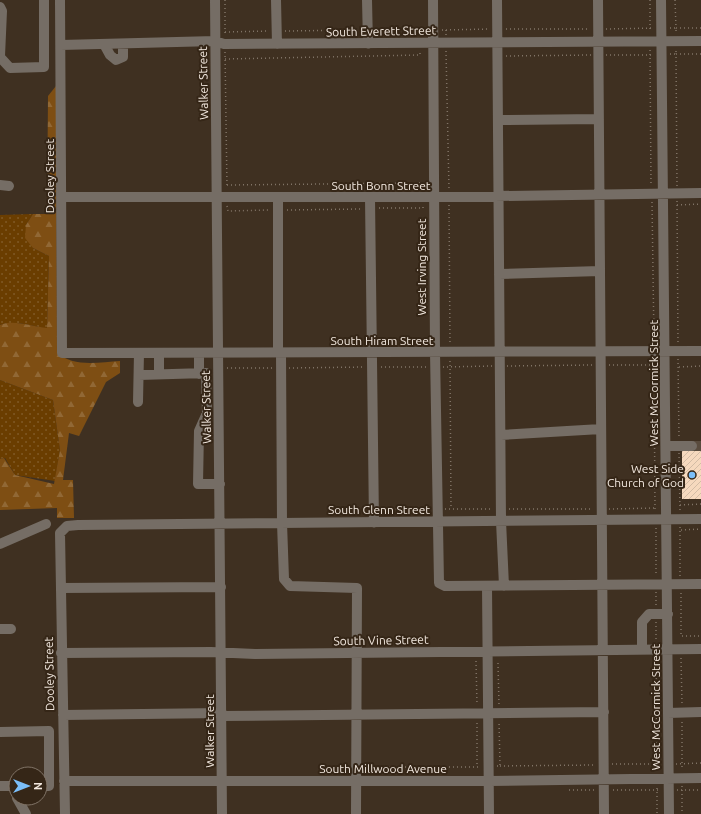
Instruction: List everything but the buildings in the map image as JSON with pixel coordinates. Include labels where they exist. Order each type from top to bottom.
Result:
[{"type":"street","points":[[0,7],[2,11],[2,48],[0,56],[10,68],[44,67],[44,0]]},
{"type":"street","name":"Dooley Street","points":[[60,0],[62,353]]},
{"type":"street","name":"Walker Street","points":[[215,0],[220,42],[217,198],[222,814]]},
{"type":"street","points":[[276,0],[277,44]]},
{"type":"street","points":[[367,0],[368,44]]},
{"type":"street","name":"West Irving Street","points":[[433,0],[435,352],[439,583],[445,586],[487,586]]},
{"type":"street","points":[[497,0],[501,521],[504,586]]},
{"type":"street","points":[[598,0],[604,814]]},
{"type":"street","name":"West McCormick Street","points":[[661,0],[666,351],[669,814]]},
{"type":"street","name":"South Everett Street","points":[[61,45],[220,42],[277,44],[368,44],[701,41]]},
{"type":"street","points":[[104,44],[110,56],[116,60],[123,57],[123,44]]},
{"type":"street","points":[[498,120],[599,119]]},
{"type":"street","name":"South Bonn Street","points":[[62,197],[434,198],[701,193]]},
{"type":"street","points":[[278,198],[284,579],[290,586],[357,588],[356,814]]},
{"type":"street","points":[[370,198],[374,522]]},
{"type":"street","points":[[499,274],[600,271]]},
{"type":"street","name":"South Hiram Street","points":[[62,353],[371,353],[701,350]]},
{"type":"street","points":[[138,402],[139,353]]},
{"type":"street","points":[[159,353],[159,374]]},
{"type":"street","points":[[199,353],[199,374]]},
{"type":"street","points":[[139,375],[206,374],[207,413],[199,431],[198,484],[220,484]]},
{"type":"street","points":[[204,420],[219,420]]},
{"type":"street","points":[[501,435],[601,429]]},
{"type":"street","points":[[666,446],[692,446]]},
{"type":"street","name":"South Glenn Street","points":[[60,533],[67,526],[78,525],[701,519]]},
{"type":"street","points":[[0,544],[46,524]]},
{"type":"street","name":"Dooley Street","points":[[60,533],[65,814]]},
{"type":"street","points":[[489,814],[487,586],[701,584]]},
{"type":"street","points":[[61,588],[221,587]]},
{"type":"street","points":[[642,650],[642,622],[649,614],[668,614]]},
{"type":"street","points":[[0,629],[10,629]]},
{"type":"street","name":"South Vine Street","points":[[62,653],[356,654],[701,649]]},
{"type":"street","points":[[63,715],[356,715],[604,712]]},
{"type":"street","points":[[668,712],[701,712]]},
{"type":"street","points":[[0,732],[49,731],[48,786]]},
{"type":"street","name":"South Millwood Avenue","points":[[64,781],[488,781],[701,778]]},
{"type":"path","points":[[225,0],[220,42],[227,185]]},
{"type":"path","points":[[650,0],[651,194],[656,519],[657,814]]},
{"type":"path","points":[[675,0],[676,28],[701,28]]},
{"type":"path","points":[[420,30],[650,28]]},
{"type":"path","points":[[446,30],[449,197],[451,509]]},
{"type":"path","points":[[677,204],[701,204]]},
{"type":"path","points":[[678,367],[701,366]]},
{"type":"path","points":[[680,504],[701,504]]},
{"type":"path","points":[[383,509],[655,508]]},
{"type":"path","points":[[680,530],[701,529]]},
{"type":"path","points":[[681,636],[682,814]]},
{"type":"path","points":[[498,663],[500,766]]},
{"type":"path","points":[[377,767],[701,764]]},
{"type":"path","points":[[657,790],[701,790]]},
{"type":"shaded area","points":[[33,214],[26,225],[33,248],[49,256],[47,329],[17,323],[0,325],[0,215]]},
{"type":"shaded area","points":[[0,380],[53,400],[60,450],[55,481],[15,475],[5,458],[0,459]]},
{"type":"green space","points":[[56,86],[57,352],[63,357],[78,362],[95,363],[120,361],[120,373],[106,382],[79,436],[69,433],[63,480],[73,480],[74,518],[57,518],[57,508],[0,510],[0,459],[4,458],[15,475],[54,484],[60,450],[53,400],[0,380],[0,325],[5,323],[17,323],[47,328],[49,256],[33,248],[25,238],[26,225],[33,214],[47,214],[48,96]]},
{"type":"tunnel","points":[[692,446],[701,446]]},
{"type":"place","name":"West Side Church of God","points":[[692,475]]}]
